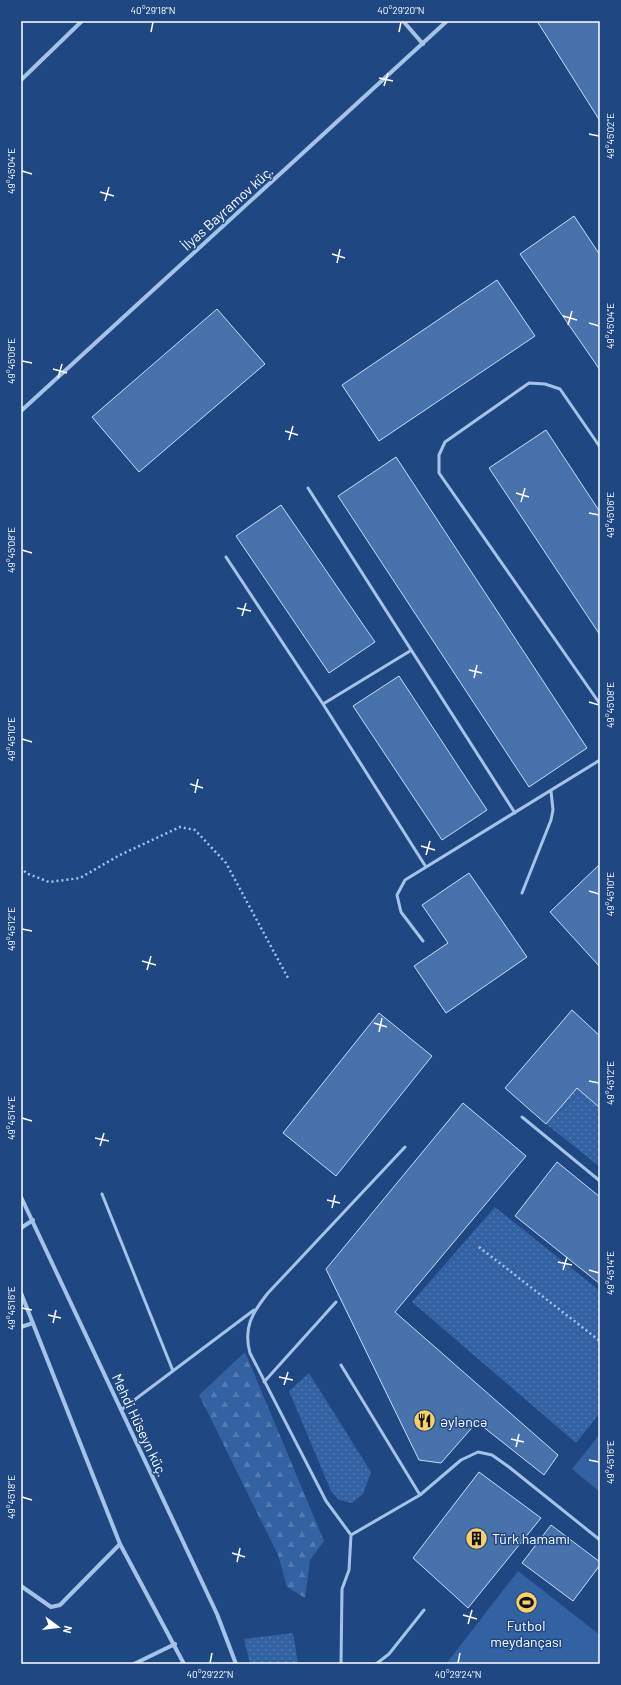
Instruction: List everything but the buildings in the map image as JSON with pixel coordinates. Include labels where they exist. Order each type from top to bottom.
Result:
[{"type":"street","points":[[21,80],[82,21]]},
{"type":"street","points":[[403,21],[423,44]]},
{"type":"street","name":"İlyas Bayramov küç.","points":[[21,411],[447,21]]},
{"type":"street","name":"Mehdi Hüseyn küç.","points":[[21,1197],[217,1614],[236,1664]]},
{"type":"street","points":[[21,1228],[33,1220]]},
{"type":"street","points":[[21,1293],[120,1544],[184,1664]]},
{"type":"street","points":[[21,1327],[33,1323]]},
{"type":"street","points":[[21,1586],[51,1607],[60,1605],[120,1544]]},
{"type":"street","points":[[134,1664],[174,1644]]},
{"type":"lane","points":[[600,447],[560,389],[545,384],[529,383],[445,442],[439,455],[438,473],[600,704]]},
{"type":"lane","points":[[308,488],[410,651],[515,813]]},
{"type":"lane","points":[[226,557],[323,704],[426,868]]},
{"type":"lane","points":[[323,704],[410,651]]},
{"type":"lane","points":[[423,941],[401,912],[396,895],[405,880],[600,760]]},
{"type":"lane","points":[[522,892],[551,820],[553,810],[551,791]]},
{"type":"lane","points":[[522,1117],[600,1181]]},
{"type":"lane","points":[[121,1410],[255,1309],[268,1293],[405,1147]]},
{"type":"lane","points":[[102,1194],[173,1371]]},
{"type":"lane","points":[[264,1382],[336,1302]]},
{"type":"lane","points":[[255,1309],[249,1327],[247,1341],[250,1353],[326,1501],[351,1535],[349,1570],[342,1589],[340,1664]]},
{"type":"lane","points":[[341,1365],[420,1495]]},
{"type":"lane","points":[[351,1535],[420,1495],[461,1460],[478,1452],[492,1455],[600,1540]]},
{"type":"lane","points":[[376,1664],[389,1654],[424,1610]]},
{"type":"path","points":[[21,867],[26,873],[50,882],[80,878],[120,855],[180,828],[195,830],[226,863],[288,978]]},
{"type":"path","points":[[479,1247],[600,1341]]},
{"type":"green space","points":[[577,1088],[600,1108],[600,1167],[546,1124]]},
{"type":"green space","points":[[495,1207],[600,1291],[600,1413],[576,1443],[412,1302]]},
{"type":"green space","points":[[245,1352],[324,1541],[310,1560],[305,1598],[287,1587],[278,1555],[199,1395]]},
{"type":"green space","points":[[309,1373],[371,1472],[363,1494],[352,1503],[339,1500],[331,1491],[289,1391]]},
{"type":"green space","points":[[600,1434],[600,1492],[572,1469]]},
{"type":"green space","name":"Futbol meydançası","points":[[518,1571],[600,1635],[600,1659],[596,1664],[446,1664]]},
{"type":"green space","points":[[293,1633],[298,1664],[250,1664],[244,1639]]},
{"type":"place","name":"Əyləncə","points":[[425,1421]]},
{"type":"place","name":"Türk hamamı","points":[[476,1538]]},
{"type":"place","name":"Futbol meydançası","points":[[526,1603]]}]
